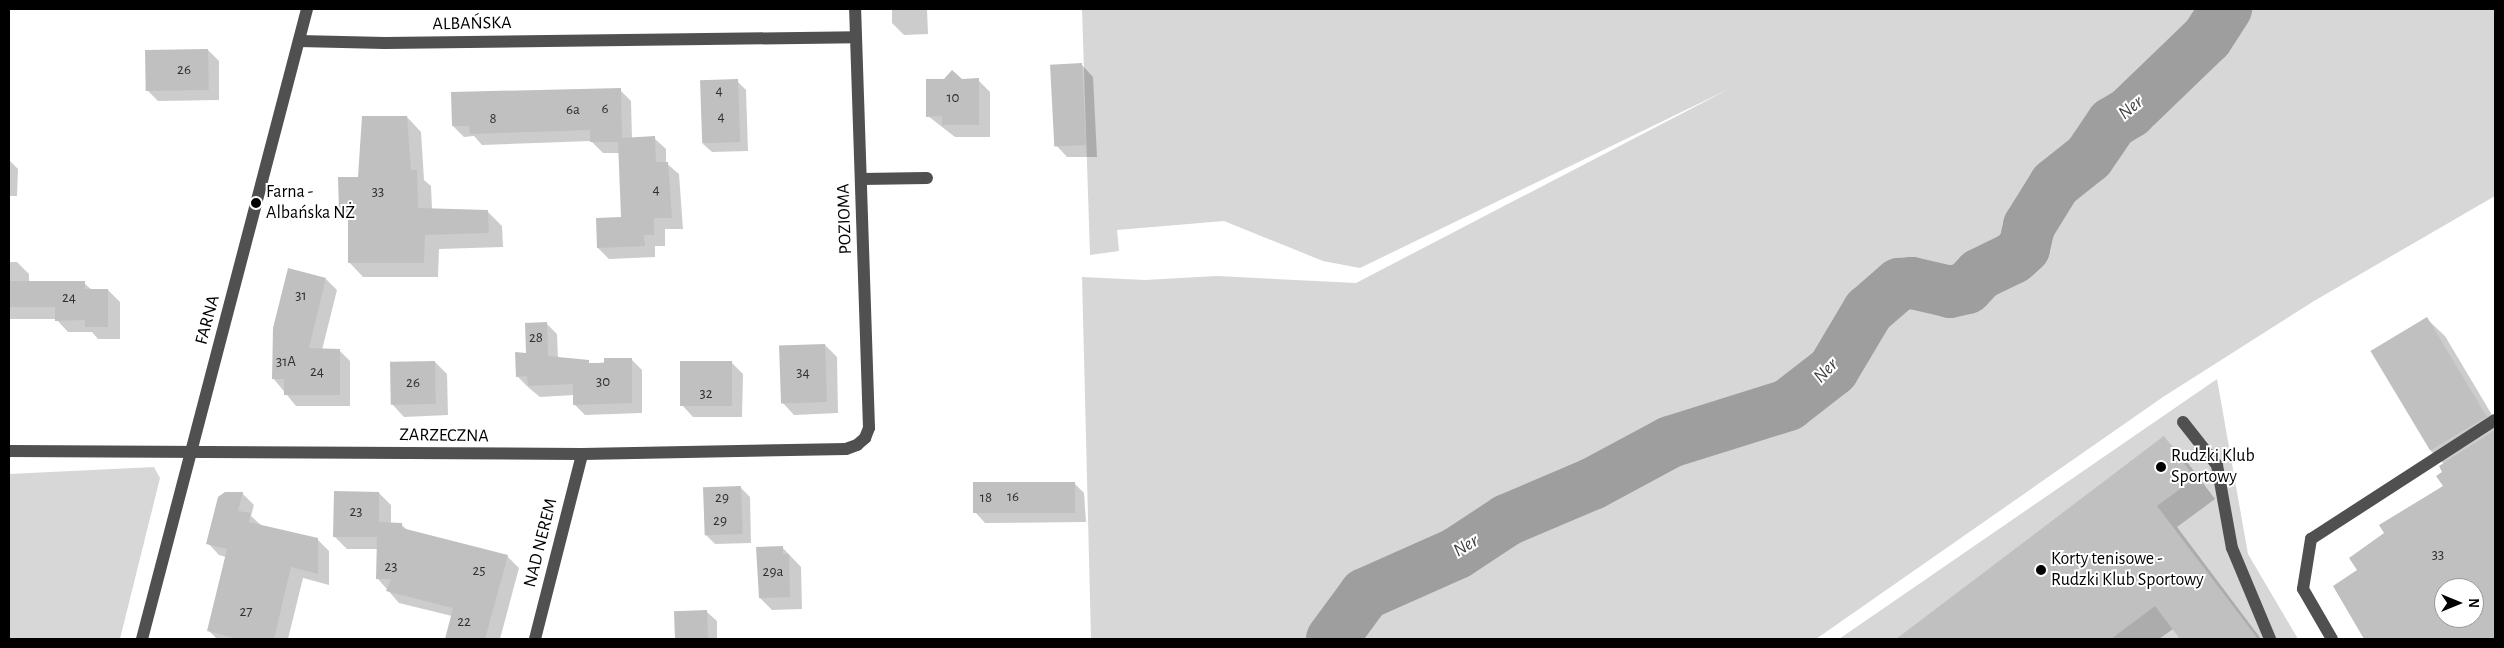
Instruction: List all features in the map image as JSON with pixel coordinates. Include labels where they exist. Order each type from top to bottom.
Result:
[{"type":"street","name":"FARNA","points":[[142,639],[307,9]]},
{"type":"street","name":"POZIOMA","points":[[855,9],[869,428]]},
{"type":"street","name":"ALBAŃSKA","points":[[299,41],[395,43],[856,37]]},
{"type":"street","points":[[861,179],[926,178]]},
{"type":"street","points":[[2332,639],[2303,589],[2311,539],[2495,420]]},
{"type":"street","points":[[2183,422],[2217,465],[2232,548],[2270,639]]},
{"type":"street","name":"ZARZECZNA","points":[[9,451],[582,454],[846,449],[865,438],[869,428]]},
{"type":"street","name":"NAD NEREM","points":[[535,639],[582,454]]},
{"type":"shaded area","points":[[1082,9],[2495,9],[2495,196],[2314,301],[2163,397],[1816,639],[1091,639],[1082,277],[1145,280],[1217,276],[1356,283],[1731,88],[1360,268],[1323,261],[1224,221],[1117,230],[1119,251],[1090,255]]},
{"type":"shaded area","name":"Rudzki Klub Sportowy","points":[[2217,379],[2248,554],[2298,639],[1839,639]]},
{"type":"shaded area","points":[[154,467],[160,478],[120,639],[9,639],[9,474]]},
{"type":"building","points":[[208,49],[209,90],[146,91],[145,50]]},
{"type":"building","points":[[1082,63],[1086,145],[1054,147],[1050,65]]},
{"type":"building","points":[[952,70],[962,79],[979,78],[979,125],[942,125],[942,116],[926,117],[926,79],[944,79]]},
{"type":"building","points":[[738,79],[740,142],[702,143],[700,80]]},
{"type":"building","points":[[621,88],[622,138],[655,136],[656,162],[668,162],[672,218],[654,218],[654,235],[644,235],[645,246],[597,248],[596,218],[621,217],[618,142],[590,142],[590,130],[470,134],[469,126],[452,126],[451,92]]},
{"type":"building","points":[[362,116],[407,116],[411,170],[417,170],[418,208],[488,210],[489,233],[425,235],[424,263],[348,263],[348,212],[339,212],[338,177],[358,177]]},
{"type":"building","points":[[288,268],[326,278],[309,348],[340,349],[340,395],[284,395],[284,379],[272,379],[273,328]]},
{"type":"building","points":[[9,281],[85,281],[85,289],[108,289],[108,327],[85,327],[85,320],[55,321],[55,307],[9,307]]},
{"type":"building","points":[[2427,317],[2487,416],[2430,450],[2370,351]]},
{"type":"building","points":[[547,322],[548,356],[589,360],[589,363],[604,363],[604,358],[632,358],[632,403],[573,405],[573,384],[528,386],[527,376],[516,377],[515,352],[526,353],[525,323]]},
{"type":"building","points":[[825,344],[827,402],[781,404],[779,346]]},
{"type":"building","points":[[435,361],[436,404],[391,405],[390,362]]},
{"type":"building","points":[[680,361],[732,361],[732,406],[680,406]]},
{"type":"building","points":[[2495,430],[2495,639],[2364,639],[2333,586],[2357,570],[2349,558],[2384,533],[2379,525],[2443,486],[2436,476],[2442,472],[2439,466]]},
{"type":"building","points":[[2164,436],[2195,478],[2157,506],[2258,639],[2180,639],[2155,606],[2111,639],[1896,639]]},
{"type":"building","points":[[973,482],[1075,482],[1075,513],[973,513]]},
{"type":"building","points":[[741,486],[743,534],[705,535],[703,487]]},
{"type":"building","points":[[334,491],[379,492],[379,522],[402,523],[402,528],[508,555],[485,639],[445,639],[453,608],[386,591],[391,579],[376,579],[377,537],[333,537]]},
{"type":"building","points":[[225,492],[243,492],[238,511],[251,513],[249,522],[318,538],[318,574],[291,567],[274,639],[238,639],[207,631],[227,549],[206,544],[218,497]]},
{"type":"building","points":[[783,546],[783,554],[789,554],[790,597],[759,598],[756,547]]},
{"type":"building","points":[[707,610],[708,639],[675,639],[674,611]]},
{"type":"waterway","name":"Ner","points":[[1332,639],[1365,594],[1457,553],[1507,520],[1592,484],[1670,442],[1788,405],[1833,370],[1868,311],[1899,284],[1912,283],[1950,292],[1967,288],[1980,274],[2013,258],[2024,248],[2029,226],[2055,184],[2089,157],[2112,123],[2130,112],[2207,38],[2226,9]]},
{"type":"place","name":"Farna - Albańska NŻ","points":[[256,203]]},
{"type":"place","name":"Rudzki Klub Sportowy","points":[[2161,467]]},
{"type":"place","name":"Korty tenisowe - Rudzki Klub Sportowy","points":[[2041,570]]}]
